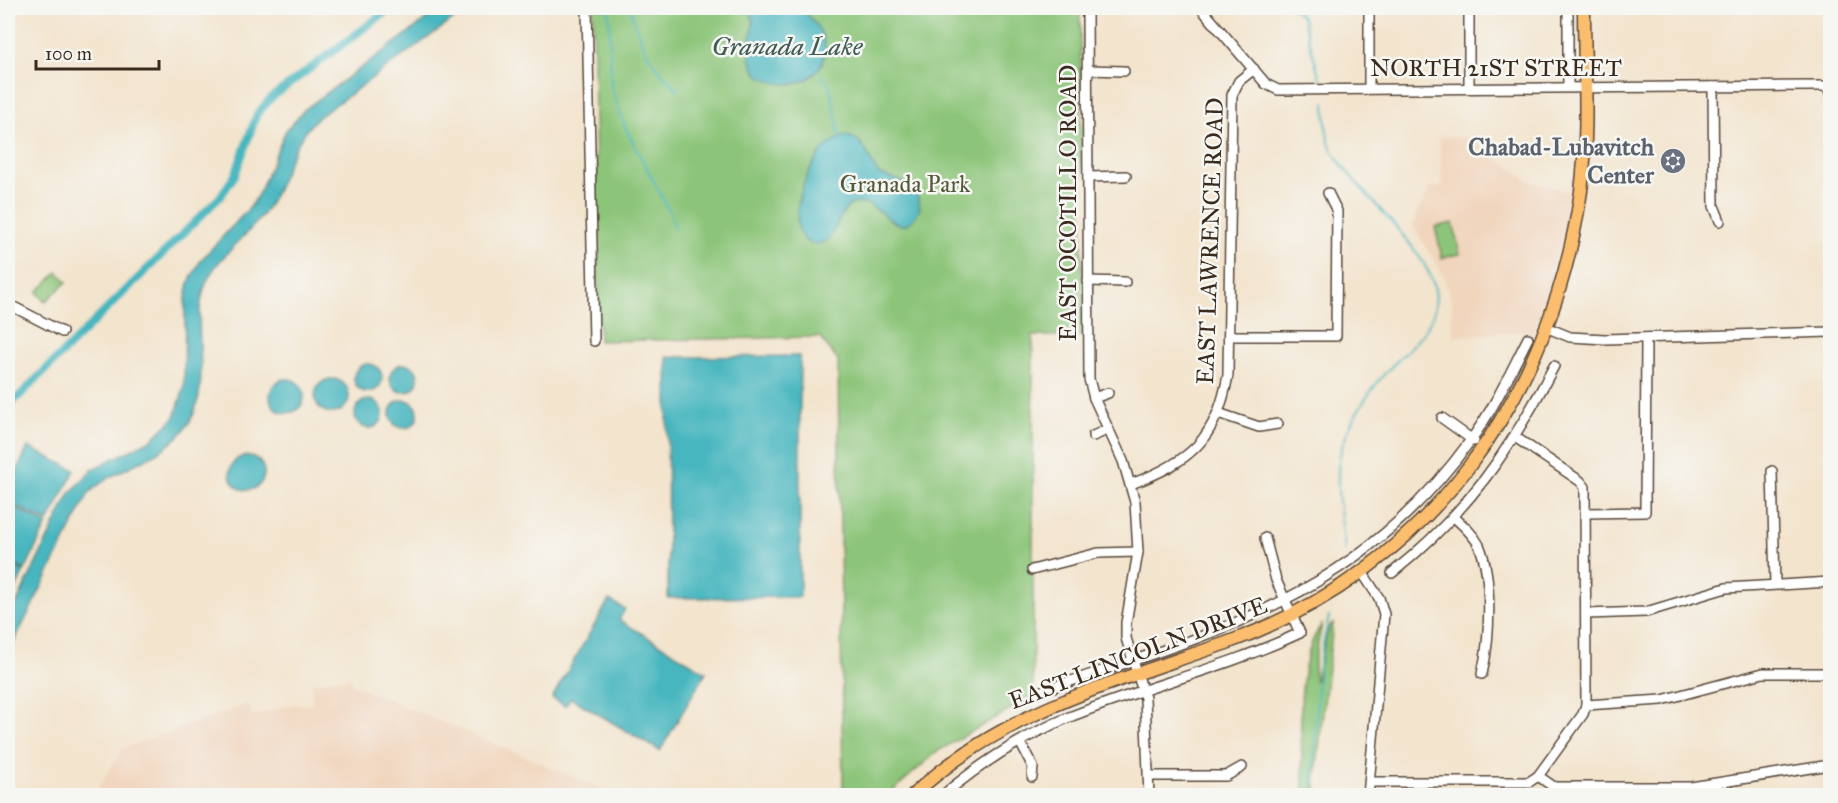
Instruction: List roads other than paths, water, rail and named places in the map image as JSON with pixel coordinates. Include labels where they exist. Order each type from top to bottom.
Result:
[{"type":"main road","name":"EAST LINCOLN DRIVE","points":[[912,795],[959,756],[1014,723],[1050,705],[1232,641],[1293,615],[1362,572],[1439,504],[1484,447],[1515,398],[1548,328],[1562,285],[1578,212],[1584,159],[1584,8]]},
{"type":"street","points":[[587,8],[594,341]]},
{"type":"street","name":"EAST OCOTILLO ROAD","points":[[1087,8],[1089,379],[1094,398],[1131,484],[1138,527],[1138,552],[1126,623],[1126,638],[1144,691],[1149,795]]},
{"type":"street","name":"NORTH 21ST STREET","points":[[1201,8],[1266,84],[1278,90],[1469,87],[1829,89]]},
{"type":"street","points":[[1369,8],[1369,88]]},
{"type":"street","points":[[1469,8],[1469,87]]},
{"type":"street","points":[[1568,8],[1569,87]]},
{"type":"street","name":"EAST LAWRENCE ROAD","points":[[1131,484],[1167,471],[1187,457],[1205,437],[1218,413],[1228,375],[1232,94],[1239,81],[1254,69]]},
{"type":"street","points":[[1088,70],[1124,71]]},
{"type":"street","points":[[1713,87],[1714,206],[1720,221]]},
{"type":"street","points":[[1088,177],[1125,176]]},
{"type":"street","points":[[1228,336],[1336,336],[1342,291],[1337,211],[1328,193]]},
{"type":"street","points":[[1088,281],[1125,282]]},
{"type":"street","points":[[8,304],[62,332]]},
{"type":"street","points":[[1548,328],[1570,337],[1646,338],[1830,333]]},
{"type":"street","name":"EAST LINCOLN DRIVE","points":[[1036,693],[1214,631],[1285,600],[1352,558],[1401,520],[1441,479],[1472,439],[1495,403],[1528,338]]},
{"type":"street","points":[[1587,513],[1645,512],[1646,338]]},
{"type":"street","points":[[1392,573],[1455,518],[1515,437],[1554,366]]},
{"type":"street","points":[[1094,398],[1108,393]]},
{"type":"street","points":[[1218,413],[1259,427],[1278,424]]},
{"type":"street","points":[[1442,418],[1484,447]]},
{"type":"street","points":[[1093,436],[1107,430]]},
{"type":"street","points":[[1370,782],[1529,782],[1538,776],[1586,705],[1587,513],[1585,487],[1580,481],[1515,437]]},
{"type":"street","points":[[1772,471],[1775,584]]},
{"type":"street","points":[[1455,518],[1478,543],[1486,571],[1486,657],[1482,674]]},
{"type":"street","points":[[1265,538],[1269,559],[1293,615]]},
{"type":"street","points":[[1032,570],[1098,553],[1138,552]]},
{"type":"street","points":[[1362,572],[1379,598],[1384,614],[1368,795]]},
{"type":"street","points":[[1586,614],[1646,612],[1726,588],[1830,582]]},
{"type":"street","name":"EAST LINCOLN DRIVE","points":[[942,795],[991,759],[1068,718],[1248,655],[1300,633],[1293,615]]},
{"type":"street","points":[[1586,705],[1662,700],[1763,673],[1830,673]]},
{"type":"street","name":"EAST LINCOLN DRIVE","points":[[1020,742],[1034,767],[1032,777]]},
{"type":"street","points":[[1538,776],[1554,787],[1691,787],[1830,765]]},
{"type":"street","points":[[1149,776],[1226,776],[1242,767]]},
{"type":"water","points":[[442,8],[469,8],[316,119],[298,142],[271,202],[255,224],[219,262],[206,284],[202,297],[199,328],[201,377],[196,408],[189,423],[168,445],[114,475],[89,493],[8,654],[8,621],[70,493],[94,468],[151,440],[175,417],[184,387],[185,303],[189,282],[201,260],[251,206],[260,191],[286,130],[305,109]]},
{"type":"water","name":"Granada Lake","points":[[749,8],[798,8],[815,24],[824,40],[824,55],[819,69],[808,79],[793,84],[776,83],[757,74],[750,55],[753,24]]},
{"type":"water","points":[[847,136],[854,138],[863,146],[879,174],[915,186],[920,208],[914,219],[908,224],[901,225],[867,204],[852,204],[843,213],[827,241],[808,242],[800,233],[797,216],[807,176],[818,157],[831,143]]},
{"type":"water","points":[[800,356],[800,597],[668,598],[667,357]]},
{"type":"water","points":[[368,364],[378,368],[382,378],[378,388],[368,392],[358,388],[354,378],[358,368]]},
{"type":"water","points":[[404,364],[414,368],[418,378],[414,388],[404,392],[394,388],[390,378],[394,368]]},
{"type":"water","points":[[287,379],[299,384],[304,396],[299,408],[287,413],[275,408],[270,396],[275,384]]},
{"type":"water","points":[[332,379],[344,384],[349,396],[344,408],[332,413],[320,408],[315,396],[320,384]]},
{"type":"water","points":[[369,400],[379,404],[383,414],[379,424],[369,428],[359,424],[355,414],[359,404]]},
{"type":"water","points":[[404,400],[414,404],[418,414],[414,424],[404,428],[394,424],[390,414],[394,404]]},
{"type":"water","points":[[28,447],[75,470],[48,522],[8,502],[8,491]]},
{"type":"water","points":[[247,456],[259,461],[264,473],[259,485],[247,490],[235,485],[230,473],[235,461]]},
{"type":"water","points":[[8,504],[47,524],[25,570],[8,561]]},
{"type":"water","points":[[8,564],[24,571],[8,606]]},
{"type":"water","points":[[609,600],[625,609],[619,620],[706,672],[660,751],[571,698],[565,706],[552,698]]},
{"type":"waterway","points":[[8,407],[220,197],[235,175],[257,114],[272,97],[391,8]]},
{"type":"waterway","points":[[609,8],[611,87],[625,127],[671,214],[675,228]]},
{"type":"waterway","points":[[630,8],[638,34],[652,61],[677,89]]},
{"type":"waterway","points":[[1293,8],[1303,18],[1320,79]]},
{"type":"waterway","points":[[821,75],[830,87],[840,137]]},
{"type":"waterway","points":[[1325,103],[1327,134],[1333,152],[1358,185],[1406,238],[1419,256],[1435,290],[1432,318],[1425,330],[1372,390],[1343,442],[1338,488],[1345,550]]},
{"type":"waterway","points":[[1312,796],[1319,664],[1329,616]]},
{"type":"place","name":"Chabad-Lubavitch Center","points":[[1673,161]]},
{"type":"park label","name":"Granada Park","points":[[905,184]]}]
